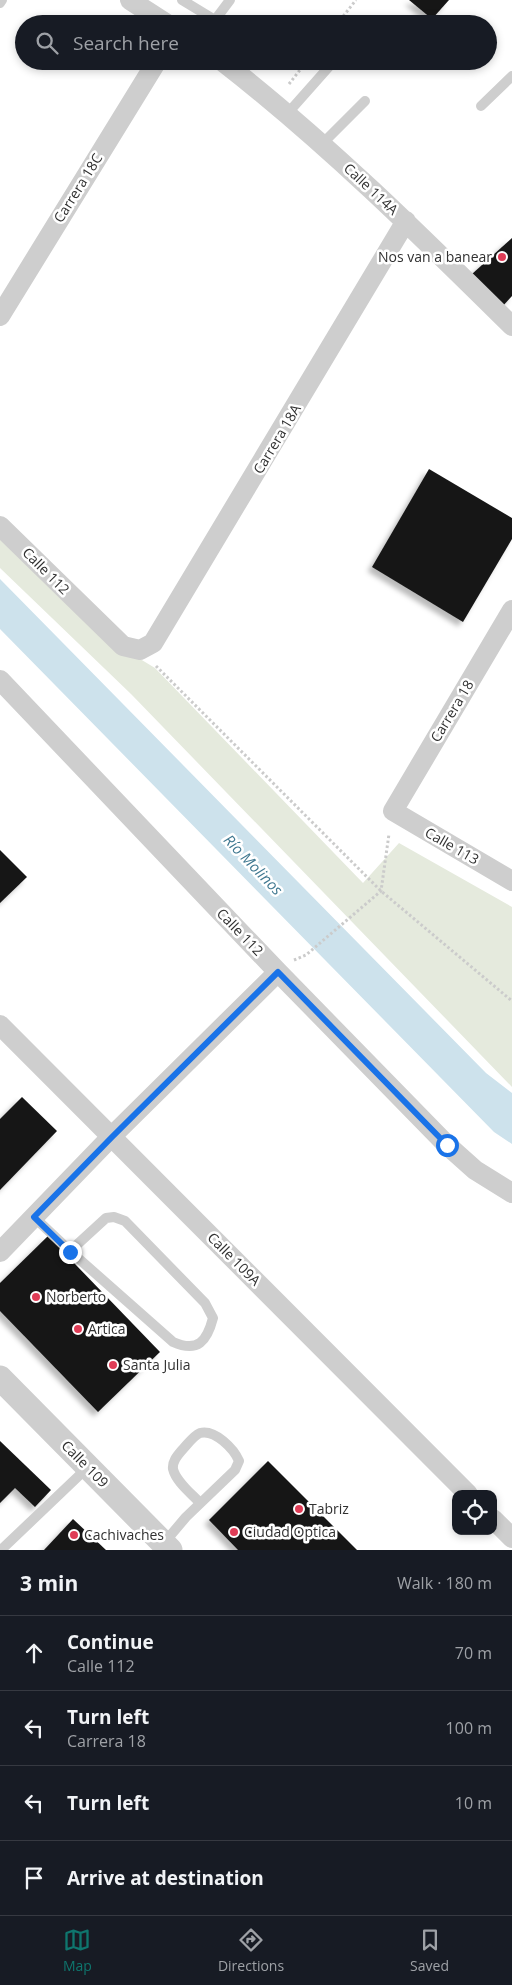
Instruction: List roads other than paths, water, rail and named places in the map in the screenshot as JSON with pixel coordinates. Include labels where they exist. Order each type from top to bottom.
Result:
[{"type":"street","points":[[137,2],[155,15]]},
{"type":"street","name":"Carrera 18C","points":[[0,316],[151,70]]},
{"type":"street","name":"Calle 114A","points":[[233,70],[322,144],[406,221],[512,326]]},
{"type":"street","name":"Carrera 18A","points":[[140,650],[154,643],[163,630],[406,221]]},
{"type":"street","name":"Calle 112","points":[[0,526],[111,636],[123,646],[140,650]]},
{"type":"street","name":"Carrera 18","points":[[393,811],[512,610]]},
{"type":"street","name":"Calle 112","points":[[0,680],[278,972],[447,1145],[475,1170],[512,1193]]},
{"type":"street","name":"Calle 113","points":[[393,811],[512,881]]},
{"type":"street","points":[[0,1252],[112,1137],[278,972]]},
{"type":"street","name":"Calle 109A","points":[[0,1025],[464,1490]]},
{"type":"street","name":"Calle 109","points":[[0,1378],[166,1547]]},
{"type":"street","points":[[497,1523],[512,1538]]},
{"type":"lane","points":[[182,0],[207,15]]},
{"type":"lane","points":[[219,15],[230,0]]},
{"type":"lane","points":[[287,114],[326,70]]},
{"type":"lane","points":[[481,106],[512,76]]},
{"type":"lane","points":[[322,144],[364,101]]},
{"type":"lane","points":[[34,1217],[70,1252],[173,1342],[185,1347],[198,1345],[209,1333],[213,1318],[205,1303],[125,1221],[114,1217],[106,1218],[70,1252]]},
{"type":"lane","points":[[166,1547],[200,1503],[235,1470],[239,1461],[236,1454],[214,1434],[202,1433],[194,1437],[176,1458],[173,1468],[176,1477],[200,1503]]},
{"type":"lane","points":[[2,1550],[88,1467]]},
{"type":"water","name":"Río Molinos","points":[[0,579],[486,1073],[512,1093],[512,1144],[494,1132],[0,629]]},
{"type":"place","name":"Nos van a banear","points":[[502,257]]},
{"type":"place","name":"Norberto","points":[[36,1297]]},
{"type":"place","name":"Artica","points":[[78,1329]]},
{"type":"place","name":"Santa Julia","points":[[113,1365]]},
{"type":"place","name":"Tabriz","points":[[299,1509]]},
{"type":"place","name":"Ciudad Optica","points":[[234,1532]]},
{"type":"place","name":"Cachivaches","points":[[74,1535]]}]
